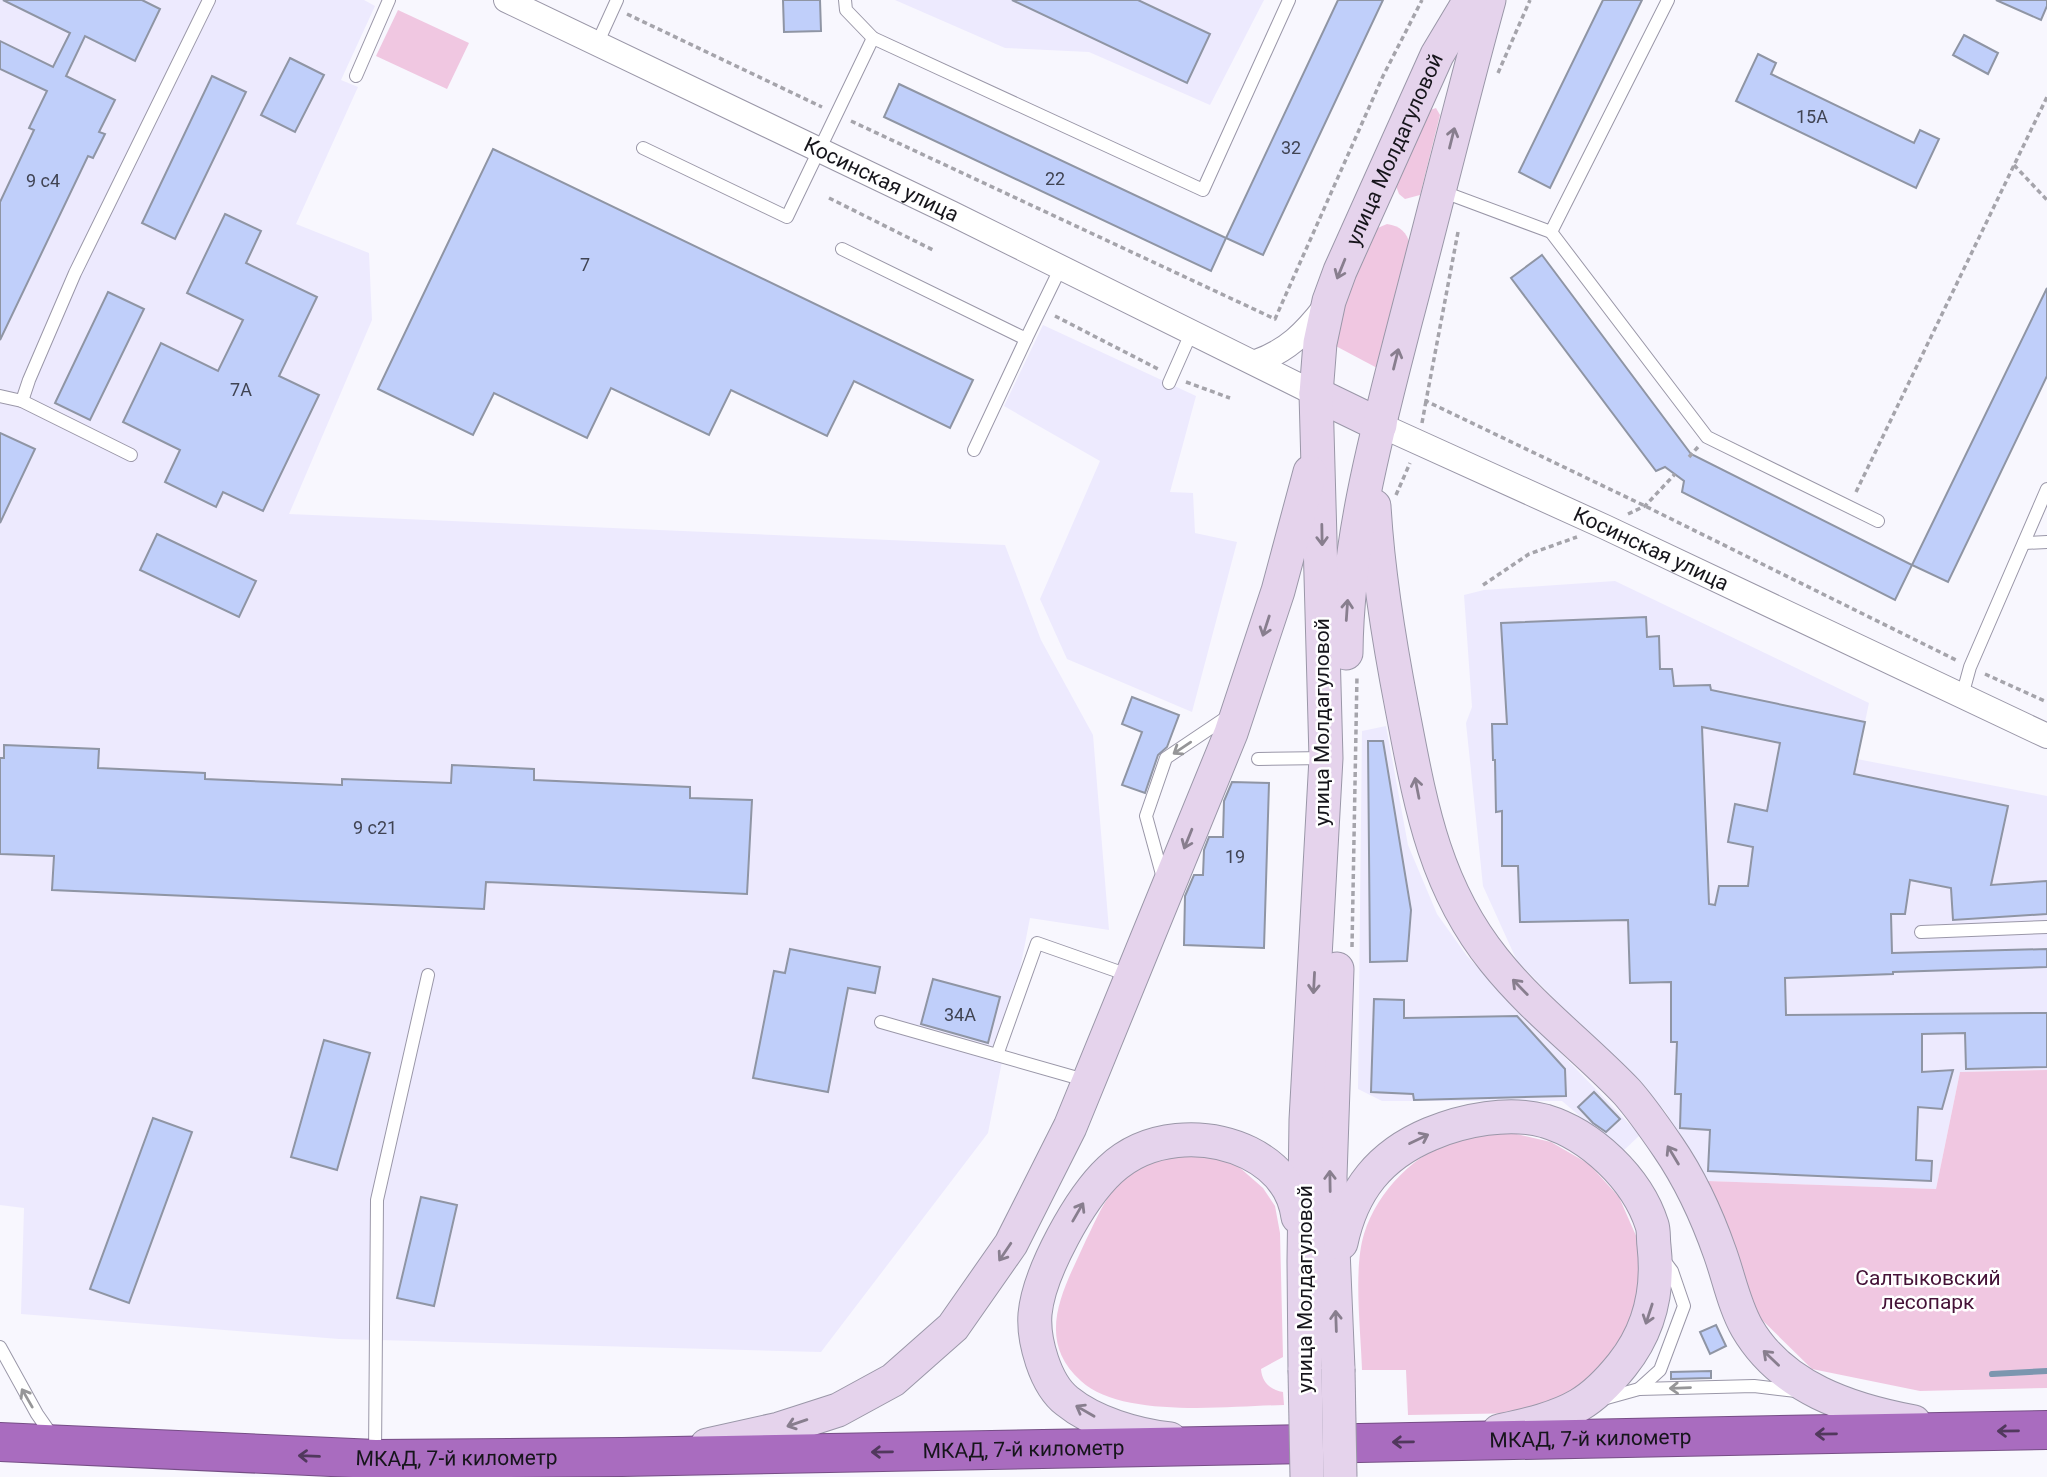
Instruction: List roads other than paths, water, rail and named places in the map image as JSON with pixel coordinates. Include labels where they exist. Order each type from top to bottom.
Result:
[{"type":"highway","name":"МКАД, 7-й километр","points":[[0,1442],[375,1459],[622,1457],[2047,1430]]},
{"type":"main road","name":"улица Молдагуловой","points":[[1307,1477],[1304,1261],[1306,1120],[1326,758],[1316,394],[1320,343],[1329,301],[1355,237],[1437,55],[1470,0]]},
{"type":"main road","name":"улица Молдагуловой","points":[[1340,1477],[1330,1177],[1346,617],[1354,549],[1380,425],[1451,195],[1462,99],[1489,0]]},
{"type":"main road","points":[[1425,83],[1437,78],[1447,79],[1455,84],[1462,99]]},
{"type":"main road","name":"Косинская улица","points":[[1316,394],[1380,425]]},
{"type":"main road","points":[[622,1457],[706,1445],[779,1429],[838,1409],[893,1380],[953,1327],[1011,1244],[1070,1127],[1239,709],[1278,592],[1319,443]]},
{"type":"main road","points":[[1372,464],[1380,578],[1421,810],[1443,876],[1471,938],[1628,1094],[1669,1148],[1700,1202],[1746,1327],[1763,1350],[1790,1377],[1821,1395],[1872,1414],[1968,1432]]},
{"type":"main road","points":[[1335,1273],[1346,1217],[1382,1162],[1414,1140],[1454,1124],[1499,1117],[1543,1121],[1578,1135],[1609,1160],[1636,1191],[1652,1226],[1656,1267],[1652,1308],[1636,1348],[1607,1382],[1580,1405],[1534,1424],[1455,1441]]},
{"type":"main road","points":[[1221,1446],[1149,1436],[1097,1418],[1065,1400],[1047,1375],[1038,1346],[1035,1313],[1044,1280],[1061,1241],[1087,1196],[1111,1168],[1139,1151],[1170,1141],[1199,1139],[1232,1145],[1262,1159],[1283,1178],[1296,1203],[1304,1261]]},
{"type":"street","name":"Косинская улица","points":[[506,0],[1061,267],[1316,394]]},
{"type":"street","points":[[1256,362],[1295,342],[1329,301]]},
{"type":"street","name":"Косинская улица","points":[[1380,425],[1605,527],[2047,736]]},
{"type":"lane","points":[[22,401],[75,273],[209,0]]},
{"type":"lane","points":[[356,76],[389,0]]},
{"type":"lane","points":[[845,0],[845,10],[873,38],[1203,190],[1289,0]]},
{"type":"lane","points":[[1551,232],[1668,0]]},
{"type":"lane","points":[[597,44],[615,4]]},
{"type":"lane","points":[[643,148],[786,217],[873,38]]},
{"type":"lane","points":[[1451,195],[1551,232],[1707,438],[1878,521]]},
{"type":"lane","points":[[842,249],[1026,339]]},
{"type":"lane","points":[[974,450],[1061,267]]},
{"type":"lane","points":[[1171,380],[1192,331]]},
{"type":"lane","points":[[0,396],[22,401],[131,455]]},
{"type":"lane","points":[[1962,696],[1970,667],[2047,489]]},
{"type":"lane","points":[[2024,543],[2047,542]]},
{"type":"lane","points":[[1167,891],[1146,816],[1166,758],[1239,709]]},
{"type":"lane","points":[[1258,759],[1326,758]]},
{"type":"lane","points":[[1921,932],[2047,927]]},
{"type":"lane","points":[[997,1055],[1037,943],[1131,976]]},
{"type":"lane","points":[[375,1459],[377,1199],[428,975]]},
{"type":"lane","points":[[881,1022],[1089,1081]]},
{"type":"lane","points":[[1639,1389],[1660,1370],[1684,1306],[1672,1271],[1654,1248]]},
{"type":"lane","points":[[0,1347],[37,1414],[60,1446]]},
{"type":"lane","points":[[1580,1405],[1639,1389],[1754,1386],[1821,1395]]},
{"type":"waterway","points":[[1992,1374],[2047,1371]]},
{"type":"park label","name":"Салтыковский лесопарк","points":[[1928,1290]]}]
